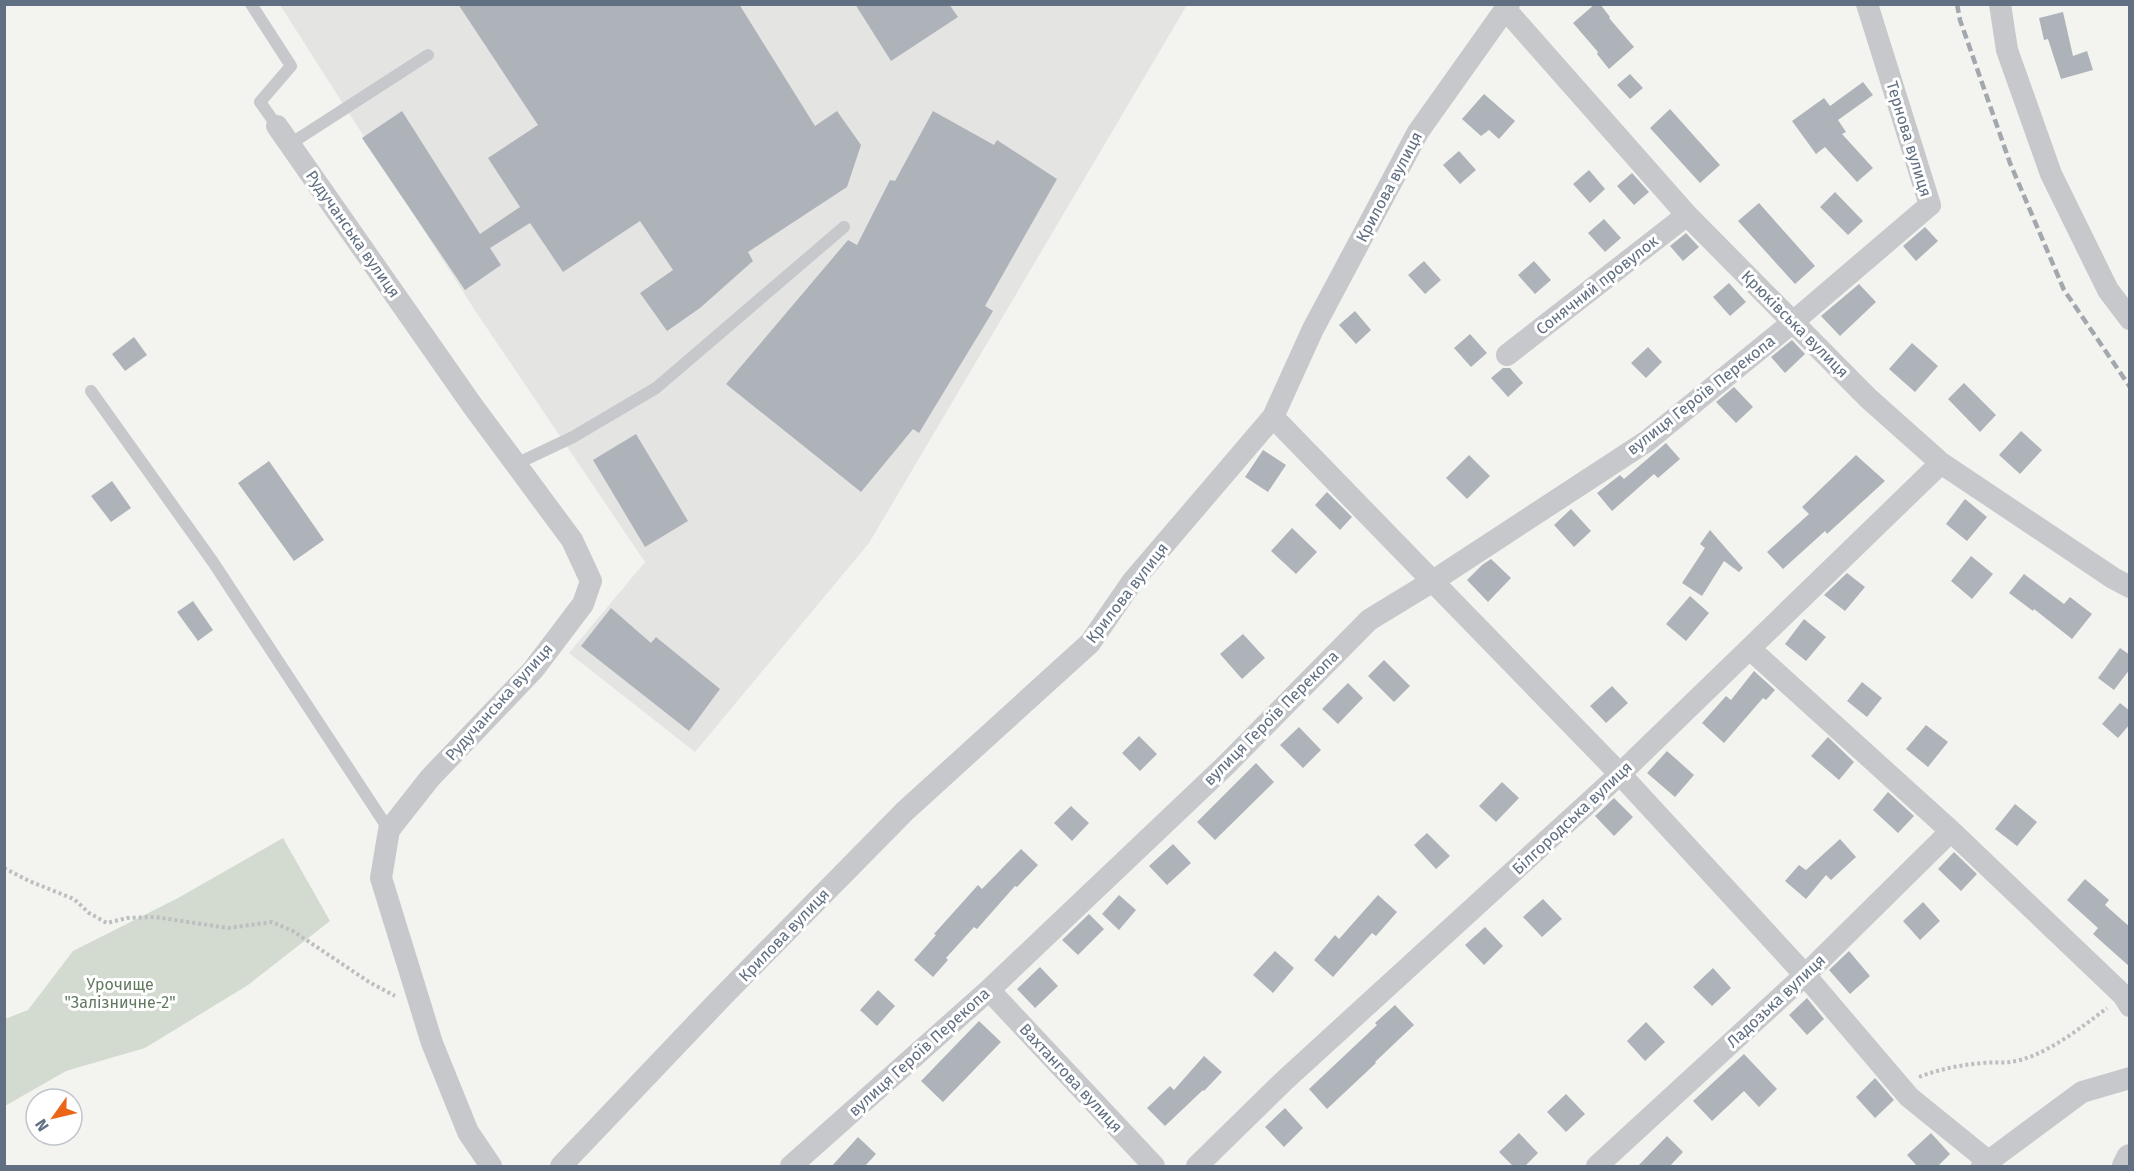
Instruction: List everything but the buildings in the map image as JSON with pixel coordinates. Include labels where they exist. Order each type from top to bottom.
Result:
[{"type":"street","name":"Тернова вулиця","points":[[1793,322],[1930,205],[1867,4]]},
{"type":"street","points":[[2000,4],[2007,50],[2051,174],[2108,290],[2130,319]]},
{"type":"street","name":"Крюківська вулиця","points":[[1508,7],[1688,215],[1868,398],[1941,463],[2113,578],[2130,586]]},
{"type":"street","name":"Крилова вулиця","points":[[561,1167],[905,811],[1090,643],[1132,582],[1273,417],[1313,330],[1418,132],[1508,7]]},
{"type":"street","name":"Рудучанська вулиця","points":[[284,135],[472,405],[572,540],[591,581],[583,604],[533,669],[430,778],[389,830],[381,878],[432,1043],[468,1132],[491,1167]]},
{"type":"street","name":"Сонячний провулок","points":[[1506,355],[1688,215]]},
{"type":"street","name":"вулиця Героїв Перекопа","points":[[791,1167],[989,990],[1226,765],[1369,620],[1433,581],[1647,441],[1793,322]]},
{"type":"street","points":[[1273,417],[1620,774],[1805,975],[1909,1097],[1985,1164],[2082,1092],[2130,1078]]},
{"type":"street","name":"Білгородська вулиця","points":[[1197,1167],[1294,1072],[1620,774],[1941,463]]},
{"type":"street","points":[[1750,649],[1951,831],[2126,1001]]},
{"type":"street","name":"Ладозька вулиця","points":[[1597,1167],[1805,975],[1951,831]]},
{"type":"street","name":"Вахтангова вулиця","points":[[989,990],[1154,1167]]},
{"type":"street","points":[[2126,1167],[2130,1158]]},
{"type":"lane","points":[[251,4],[291,66],[260,102],[284,135],[428,55]]},
{"type":"lane","points":[[516,464],[573,437],[656,388],[844,227]]},
{"type":"lane","points":[[91,391],[213,562],[389,830]]},
{"type":"path","points":[[4,868],[74,899],[88,913],[107,923],[127,918],[155,917],[228,928],[272,922],[293,931],[369,982],[421,1010]]},
{"type":"path","points":[[1898,1084],[1942,1068],[2012,1062],[2029,1056],[2047,1048],[2126,1001]]},
{"type":"shaded area","points":[[280,5],[1187,5],[869,543],[695,752],[569,653],[645,562],[476,312]]},
{"type":"green space","name":"Урочище \"Залізничне-2\"","points":[[283,838],[330,921],[248,985],[145,1048],[66,1071],[38,1087],[24,1087],[24,1095],[5,1106],[5,1019],[28,1010],[73,951],[178,898]]},
{"type":"railway","points":[[1957,4],[1960,20],[2010,163],[2064,290],[2130,387]]}]
